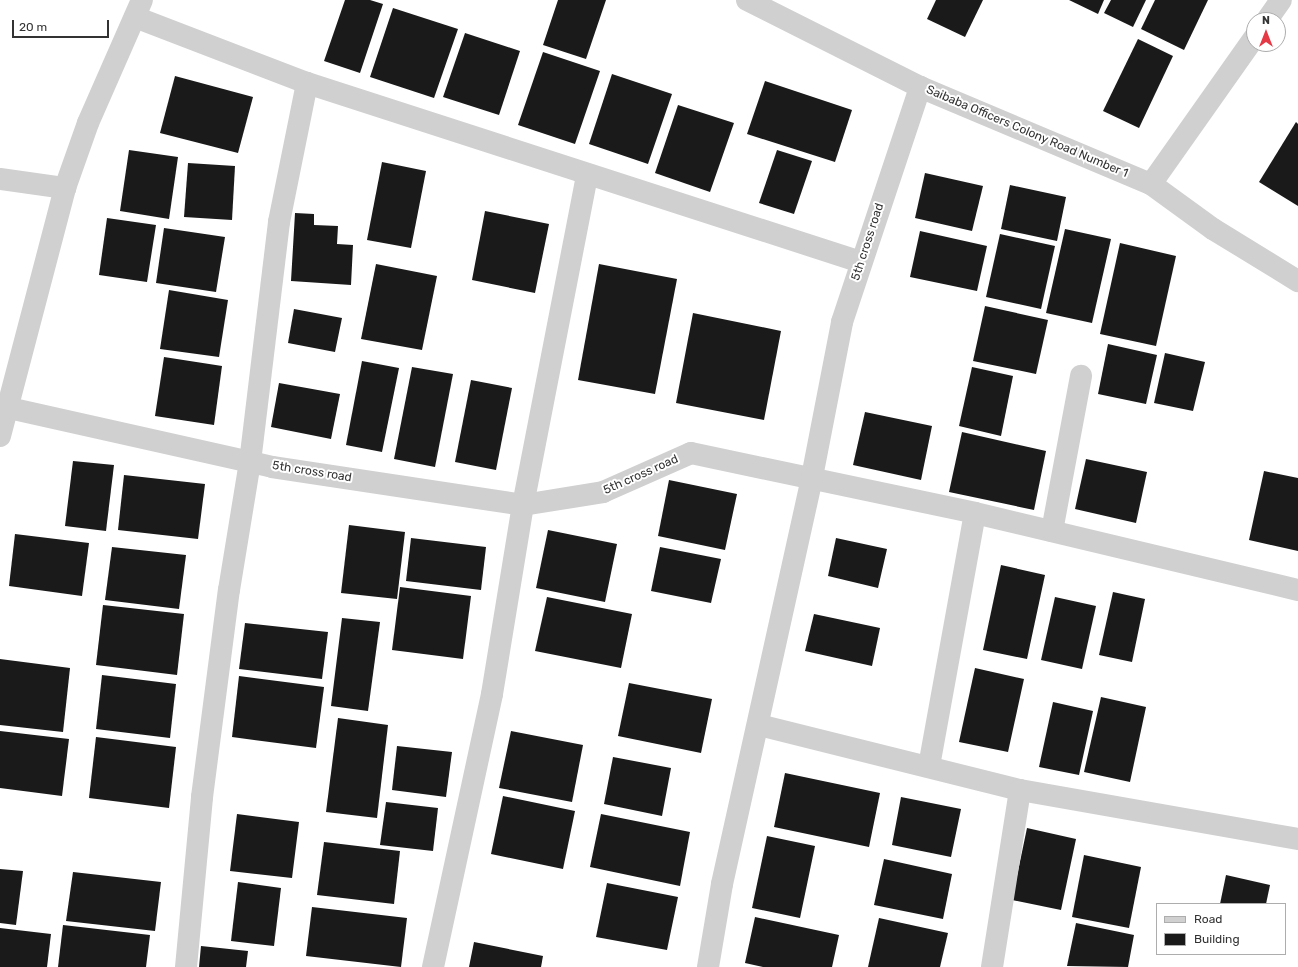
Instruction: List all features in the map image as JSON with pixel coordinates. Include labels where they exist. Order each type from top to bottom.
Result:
[{"type":"street","name":"Saibaba Officers Colony Road Number 1","points":[[747,0],[920,87],[1151,184],[1213,229],[1298,281]]},
{"type":"street","points":[[1273,12],[1281,0]]},
{"type":"street","points":[[0,436],[4,406],[65,188],[88,123],[138,8],[307,83],[587,175],[861,262]]},
{"type":"street","points":[[1151,184],[1246,49]]},
{"type":"street","points":[[186,967],[202,797],[229,590],[250,462],[280,222],[307,83]]},
{"type":"street","name":"5th cross road","points":[[4,406],[250,462],[524,505],[603,492],[691,453],[812,477],[842,322],[920,87]]},
{"type":"street","points":[[433,967],[492,694],[524,505],[587,175]]},
{"type":"street","points":[[0,179],[65,188]]},
{"type":"street","points":[[1052,531],[1081,376]]},
{"type":"street","points":[[708,967],[722,884],[759,725],[812,477],[975,513],[1298,590]]},
{"type":"street","points":[[929,766],[975,513]]},
{"type":"street","points":[[759,725],[929,766],[1020,790],[1298,839]]},
{"type":"street","points":[[992,967],[1020,790]]},
{"type":"building","points":[[345,0],[370,0],[383,4],[360,73],[324,61]]},
{"type":"building","points":[[558,0],[606,0],[586,59],[543,45]]},
{"type":"building","points":[[936,0],[983,0],[965,37],[927,19]]},
{"type":"building","points":[[1069,0],[1104,0],[1098,14]]},
{"type":"building","points":[[1111,0],[1146,0],[1133,27],[1104,13]]},
{"type":"building","points":[[1155,0],[1208,0],[1184,50],[1141,29]]},
{"type":"building","points":[[393,8],[458,29],[434,98],[370,77]]},
{"type":"building","points":[[465,33],[520,51],[499,115],[443,97]]},
{"type":"building","points":[[1138,39],[1173,56],[1139,128],[1103,111]]},
{"type":"building","points":[[543,52],[600,71],[575,144],[518,125]]},
{"type":"building","points":[[612,74],[672,94],[648,164],[589,144]]},
{"type":"building","points":[[175,76],[253,97],[238,153],[160,133]]},
{"type":"building","points":[[765,81],[852,110],[835,162],[747,134]]},
{"type":"building","points":[[678,105],[734,123],[710,192],[655,173]]},
{"type":"building","points":[[1296,122],[1298,124],[1298,206],[1259,182]]},
{"type":"building","points":[[129,150],[178,157],[169,219],[120,211]]},
{"type":"building","points":[[777,150],[812,161],[794,214],[759,203]]},
{"type":"building","points":[[382,162],[426,171],[411,248],[367,240]]},
{"type":"building","points":[[188,163],[235,166],[232,220],[184,217]]},
{"type":"building","points":[[925,173],[983,186],[972,231],[915,218]]},
{"type":"building","points":[[1010,185],[1066,197],[1057,241],[1001,229]]},
{"type":"building","points":[[485,211],[549,224],[535,293],[472,280]]},
{"type":"building","points":[[295,213],[314,214],[314,225],[338,226],[337,244],[353,245],[351,285],[291,281]]},
{"type":"building","points":[[107,218],[156,225],[147,282],[99,275]]},
{"type":"building","points":[[164,228],[225,237],[216,292],[156,283]]},
{"type":"building","points":[[1065,229],[1111,239],[1092,323],[1046,313]]},
{"type":"building","points":[[920,231],[987,246],[977,291],[910,277]]},
{"type":"building","points":[[1000,234],[1055,246],[1041,309],[986,297]]},
{"type":"building","points":[[1120,243],[1176,256],[1156,346],[1100,334]]},
{"type":"building","points":[[376,264],[437,276],[422,350],[361,339]]},
{"type":"building","points":[[599,264],[677,279],[655,394],[578,380]]},
{"type":"building","points":[[169,290],[228,300],[219,357],[160,349]]},
{"type":"building","points":[[985,306],[1048,320],[1036,374],[973,361]]},
{"type":"building","points":[[294,309],[342,318],[335,352],[288,343]]},
{"type":"building","points":[[693,313],[781,331],[764,420],[676,403]]},
{"type":"building","points":[[1108,344],[1157,355],[1146,404],[1098,394]]},
{"type":"building","points":[[1165,353],[1205,362],[1193,411],[1154,403]]},
{"type":"building","points":[[164,357],[222,366],[214,425],[155,416]]},
{"type":"building","points":[[362,361],[399,368],[382,452],[346,445]]},
{"type":"building","points":[[412,367],[453,374],[435,467],[394,459]]},
{"type":"building","points":[[972,367],[1013,376],[1001,436],[959,426]]},
{"type":"building","points":[[471,380],[512,388],[496,470],[455,462]]},
{"type":"building","points":[[279,383],[340,394],[331,439],[271,427]]},
{"type":"building","points":[[865,412],[932,426],[921,480],[853,465]]},
{"type":"building","points":[[962,432],[1046,451],[1034,510],[949,492]]},
{"type":"building","points":[[1086,459],[1147,472],[1136,523],[1075,509]]},
{"type":"building","points":[[73,461],[114,465],[106,531],[65,526]]},
{"type":"building","points":[[1264,471],[1298,478],[1298,551],[1249,540]]},
{"type":"building","points":[[124,475],[205,484],[198,539],[118,530]]},
{"type":"building","points":[[669,480],[737,494],[725,550],[658,536]]},
{"type":"building","points":[[349,525],[405,532],[397,599],[341,593]]},
{"type":"building","points":[[548,530],[617,544],[605,602],[536,588]]},
{"type":"building","points":[[15,534],[89,543],[82,596],[9,586]]},
{"type":"building","points":[[411,538],[486,547],[481,590],[406,581]]},
{"type":"building","points":[[836,538],[887,549],[878,588],[828,576]]},
{"type":"building","points":[[112,547],[186,555],[179,609],[105,600]]},
{"type":"building","points":[[660,547],[721,559],[711,603],[651,591]]},
{"type":"building","points":[[1001,565],[1045,575],[1027,659],[983,650]]},
{"type":"building","points":[[400,587],[471,596],[463,659],[392,650]]},
{"type":"building","points":[[1113,592],[1145,599],[1132,662],[1099,655]]},
{"type":"building","points":[[547,597],[632,614],[621,668],[535,651]]},
{"type":"building","points":[[1055,597],[1096,606],[1082,669],[1041,660]]},
{"type":"building","points":[[103,605],[184,614],[177,675],[96,665]]},
{"type":"building","points":[[814,614],[880,628],[872,666],[805,651]]},
{"type":"building","points":[[342,618],[380,622],[368,711],[331,706]]},
{"type":"building","points":[[245,623],[328,632],[322,679],[239,669]]},
{"type":"building","points":[[0,659],[70,668],[63,732],[0,725]]},
{"type":"building","points":[[975,668],[1024,679],[1008,752],[959,742]]},
{"type":"building","points":[[102,675],[176,684],[170,738],[96,729]]},
{"type":"building","points":[[239,676],[324,687],[316,748],[232,737]]},
{"type":"building","points":[[629,683],[712,699],[701,753],[618,736]]},
{"type":"building","points":[[1101,697],[1146,707],[1130,782],[1084,772]]},
{"type":"building","points":[[1053,702],[1093,711],[1079,775],[1039,767]]},
{"type":"building","points":[[338,718],[388,725],[377,818],[326,812]]},
{"type":"building","points":[[0,731],[69,739],[62,796],[0,788]]},
{"type":"building","points":[[511,731],[583,745],[572,802],[499,788]]},
{"type":"building","points":[[96,737],[176,747],[169,808],[89,798]]},
{"type":"building","points":[[397,746],[452,752],[446,797],[392,790]]},
{"type":"building","points":[[613,757],[671,768],[662,816],[604,804]]},
{"type":"building","points":[[785,773],[880,793],[869,847],[774,827]]},
{"type":"building","points":[[503,796],[575,811],[563,869],[491,854]]},
{"type":"building","points":[[901,797],[961,809],[951,857],[892,845]]},
{"type":"building","points":[[386,802],[438,808],[433,851],[380,845]]},
{"type":"building","points":[[237,814],[299,822],[292,878],[230,871]]},
{"type":"building","points":[[601,814],[690,832],[680,886],[590,867]]},
{"type":"building","points":[[1027,828],[1076,839],[1061,910],[1012,900]]},
{"type":"building","points":[[767,836],[815,846],[800,918],[752,908]]},
{"type":"building","points":[[324,842],[400,851],[394,904],[317,895]]},
{"type":"building","points":[[1084,855],[1141,867],[1129,928],[1072,917]]},
{"type":"building","points":[[884,859],[952,874],[943,919],[874,905]]},
{"type":"building","points":[[0,869],[23,871],[16,925],[0,923]]},
{"type":"building","points":[[73,872],[161,882],[155,931],[66,921]]},
{"type":"building","points":[[1226,875],[1270,885],[1266,903],[1220,903]]},
{"type":"building","points":[[238,882],[281,888],[274,946],[231,941]]},
{"type":"building","points":[[607,883],[678,897],[667,950],[596,937]]},
{"type":"building","points":[[312,907],[407,918],[401,967],[306,956]]},
{"type":"building","points":[[755,917],[839,935],[832,967],[763,967],[745,963]]},
{"type":"building","points":[[879,918],[948,933],[940,967],[868,967]]},
{"type":"building","points":[[1076,923],[1134,935],[1128,967],[1067,966]]},
{"type":"building","points":[[63,925],[150,935],[146,967],[58,967]]},
{"type":"building","points":[[0,928],[51,934],[47,967],[0,967]]},
{"type":"building","points":[[474,942],[543,956],[541,967],[469,967]]},
{"type":"building","points":[[201,946],[248,951],[246,967],[199,967]]}]
